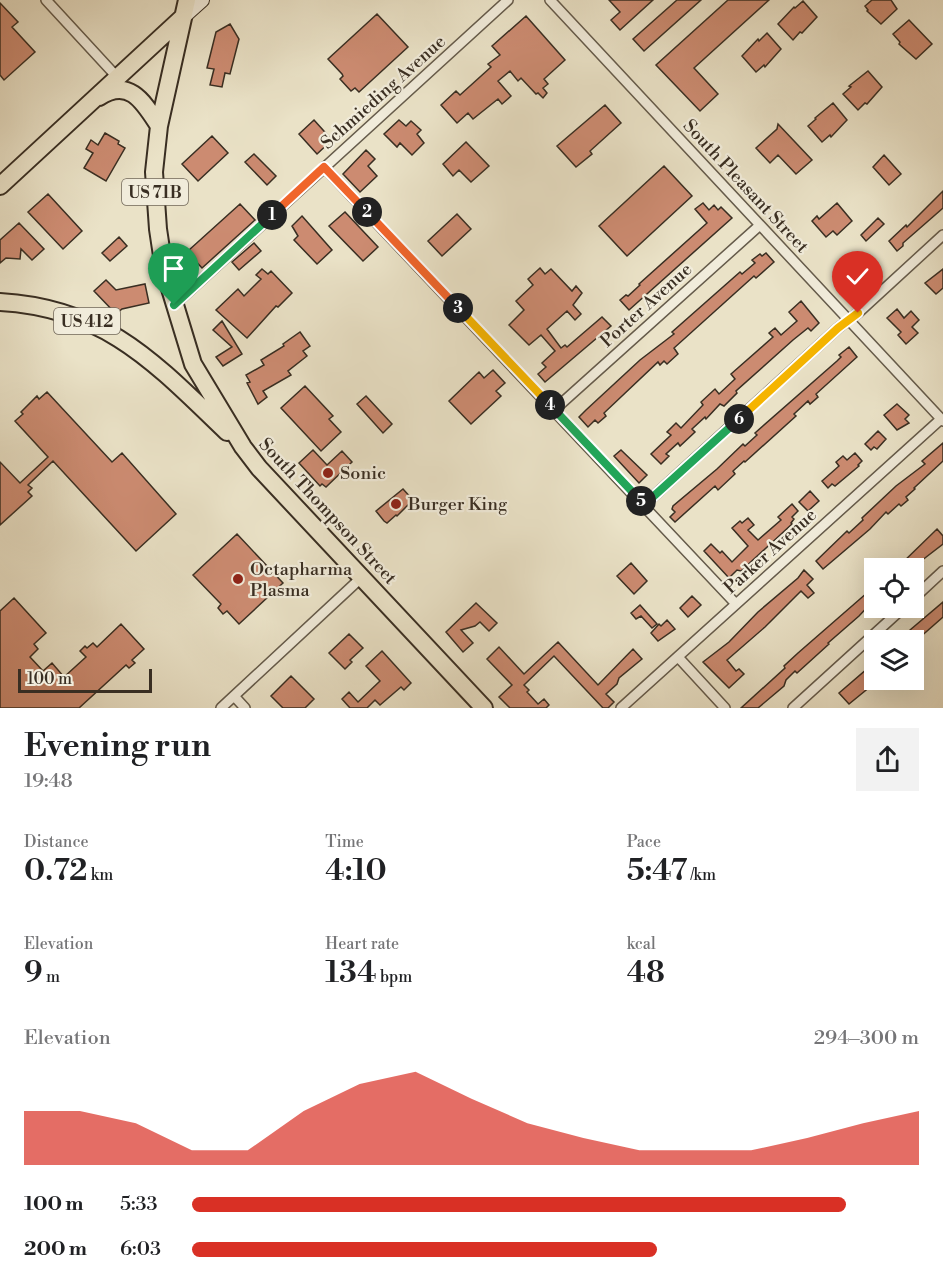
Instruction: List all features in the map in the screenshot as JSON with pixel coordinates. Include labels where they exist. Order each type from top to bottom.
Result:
[{"type":"highway","points":[[0,186],[117,76],[185,8]]},
{"type":"highway","name":"South Thompson Street","points":[[185,8],[159,126],[154,172],[158,229],[164,269],[193,364],[243,447],[259,468],[484,708]]},
{"type":"highway","points":[[88,103],[106,92],[118,89],[129,91],[142,100],[159,126]]},
{"type":"highway","name":"US 412","points":[[0,302],[46,307],[92,324],[123,339],[161,369],[243,447]]},
{"type":"highway","points":[[161,369],[193,364]]},
{"type":"street","points":[[46,0],[117,76]]},
{"type":"street","points":[[185,8],[202,0]]},
{"type":"street","name":"Schmieding Avenue","points":[[174,305],[508,0]]},
{"type":"street","name":"South Pleasant Street","points":[[550,0],[942,420]]},
{"type":"street","points":[[324,167],[736,604]]},
{"type":"street","name":"Porter Avenue","points":[[554,410],[760,225]]},
{"type":"street","points":[[644,505],[943,235]]},
{"type":"street","name":"Parker Avenue","points":[[621,708],[942,420]]},
{"type":"street","points":[[924,589],[943,571]]},
{"type":"street","points":[[220,708],[362,577]]},
{"type":"street","points":[[793,708],[892,618]]},
{"type":"street","points":[[678,657],[725,708]]},
{"type":"street","points":[[234,696],[245,708]]},
{"type":"building","points":[[609,0],[653,0],[620,30],[611,20],[620,12]]},
{"type":"building","points":[[677,0],[701,0],[644,51],[633,39]]},
{"type":"building","points":[[728,0],[769,0],[694,68],[718,94],[700,111],[656,65]]},
{"type":"building","points":[[872,0],[891,0],[897,9],[881,24],[867,11],[865,6]]},
{"type":"building","points":[[803,1],[817,17],[793,40],[778,24]]},
{"type":"building","points":[[0,3],[18,22],[12,27],[35,52],[4,80],[0,75]]},
{"type":"building","points":[[377,14],[408,47],[359,92],[355,88],[351,91],[340,79],[342,74],[328,59]]},
{"type":"building","points":[[526,16],[565,60],[544,79],[548,84],[543,88],[547,93],[543,98],[538,93],[536,94],[521,78],[518,81],[510,71],[498,81],[511,96],[502,104],[498,99],[473,119],[468,113],[457,123],[441,105],[456,91],[460,95],[491,67],[488,64],[500,55],[492,46]]},
{"type":"building","points":[[909,20],[932,44],[916,59],[899,44],[900,42],[893,34]]},
{"type":"building","points":[[230,24],[239,39],[230,74],[225,73],[222,87],[210,85],[214,69],[207,68],[216,32]]},
{"type":"building","points":[[767,33],[781,49],[765,67],[764,65],[756,72],[742,56]]},
{"type":"building","points":[[868,71],[882,87],[867,104],[865,103],[858,110],[843,94],[851,87],[849,86]]},
{"type":"building","points":[[833,103],[847,120],[831,137],[830,135],[822,142],[808,126]]},
{"type":"building","points":[[605,105],[621,123],[590,151],[592,154],[576,167],[557,146]]},
{"type":"building","points":[[314,120],[332,140],[317,154],[299,134]]},
{"type":"building","points":[[399,120],[406,126],[411,121],[421,130],[417,134],[424,143],[412,155],[400,143],[397,147],[384,134]]},
{"type":"building","points":[[778,124],[812,160],[796,174],[778,155],[770,163],[756,148],[777,129]]},
{"type":"building","points":[[105,133],[119,141],[118,144],[125,148],[106,181],[84,168],[93,153],[86,149],[91,140],[98,145]]},
{"type":"building","points":[[212,136],[228,153],[198,181],[182,164]]},
{"type":"building","points":[[466,142],[489,166],[471,182],[459,170],[453,176],[443,164]]},
{"type":"building","points":[[366,150],[375,159],[368,166],[377,176],[360,192],[343,174]]},
{"type":"building","points":[[254,154],[276,176],[267,185],[245,162]]},
{"type":"building","points":[[884,155],[901,174],[889,185],[873,167]]},
{"type":"building","points":[[664,166],[692,196],[627,256],[599,226]]},
{"type":"building","points":[[943,191],[943,208],[897,251],[889,241],[906,225],[907,227]]},
{"type":"building","points":[[48,194],[82,231],[63,249],[28,212]]},
{"type":"building","points":[[703,203],[709,210],[714,205],[718,210],[721,207],[732,218],[629,310],[620,300],[628,296],[707,223],[695,209]]},
{"type":"building","points":[[837,203],[852,221],[837,235],[833,231],[826,237],[812,221],[817,216],[819,219]]},
{"type":"building","points":[[240,204],[255,220],[202,268],[189,254],[189,250]]},
{"type":"building","points":[[345,212],[378,247],[363,261],[329,226]]},
{"type":"building","points":[[457,214],[471,229],[442,256],[428,241]]},
{"type":"building","points":[[302,216],[332,250],[317,264],[294,240],[298,236],[292,226]]},
{"type":"building","points":[[878,218],[884,224],[866,241],[861,235]]},
{"type":"building","points":[[19,223],[44,249],[32,260],[21,249],[20,259],[6,258],[0,263],[0,240]]},
{"type":"building","points":[[119,237],[127,246],[110,261],[102,253]]},
{"type":"building","points":[[254,243],[261,251],[239,270],[232,262]]},
{"type":"building","points":[[766,253],[774,262],[756,278],[754,276],[674,348],[678,354],[667,364],[664,361],[660,365],[658,362],[604,413],[606,416],[598,423],[595,420],[588,427],[579,417],[586,410],[640,360],[674,334],[672,332],[740,272],[742,274],[755,263],[752,260]]},
{"type":"building","points":[[849,260],[857,268],[862,262],[870,271],[857,283],[840,268]]},
{"type":"building","points":[[540,268],[545,274],[551,269],[572,291],[576,286],[582,293],[573,305],[581,314],[575,320],[567,311],[547,329],[561,348],[565,345],[567,347],[602,317],[611,326],[545,382],[538,374],[546,367],[542,363],[555,351],[541,335],[529,345],[509,325],[524,310],[516,301],[533,285],[528,279]]},
{"type":"building","points":[[262,269],[268,274],[271,271],[292,293],[278,307],[276,306],[247,338],[216,310],[238,289],[244,296],[261,279],[256,275]]},
{"type":"building","points":[[943,269],[943,288],[936,294],[925,283]]},
{"type":"building","points":[[106,280],[116,290],[145,284],[149,303],[122,309],[116,314],[94,291]]},
{"type":"building","points":[[801,301],[819,323],[811,331],[808,328],[793,340],[736,391],[737,393],[724,406],[720,404],[706,419],[705,417],[692,429],[695,432],[680,446],[678,443],[666,454],[669,456],[661,464],[651,454],[671,435],[667,432],[676,423],[681,428],[703,405],[701,402],[715,389],[719,394],[735,379],[731,374],[773,337],[769,333],[775,328],[781,335],[797,321],[789,312]]},
{"type":"building","points":[[897,309],[904,318],[911,311],[919,320],[912,327],[918,333],[906,344],[898,335],[901,332],[887,318]]},
{"type":"building","points":[[222,321],[242,354],[223,366],[216,357],[232,347],[213,330]]},
{"type":"building","points":[[300,332],[310,346],[303,351],[307,356],[288,371],[291,375],[263,391],[267,397],[258,404],[247,383],[250,382],[246,375],[264,365],[261,360],[284,346],[283,344]]},
{"type":"building","points":[[849,347],[857,357],[816,394],[818,397],[810,404],[808,401],[794,414],[796,416],[733,471],[735,474],[718,490],[715,486],[675,522],[670,517],[675,512],[672,509],[673,506],[743,444],[745,446],[757,435],[755,433],[837,361],[841,357],[839,355]]},
{"type":"building","points":[[493,370],[505,383],[496,391],[501,396],[471,424],[449,401],[479,372],[484,378]]},
{"type":"building","points":[[305,386],[333,416],[329,419],[341,432],[321,451],[281,408]]},
{"type":"building","points":[[47,392],[112,462],[122,453],[176,514],[136,551],[53,461],[28,485],[32,488],[28,492],[32,496],[0,525],[0,462],[20,483],[48,457],[15,421],[37,396],[39,399]]},
{"type":"building","points":[[366,396],[392,424],[383,433],[357,404]]},
{"type":"building","points":[[897,404],[909,415],[905,419],[909,423],[897,430],[884,415]]},
{"type":"building","points":[[878,431],[886,439],[877,449],[874,447],[871,450],[865,444]]},
{"type":"building","points":[[943,443],[943,461],[914,488],[906,497],[908,500],[901,506],[899,504],[888,514],[886,512],[870,529],[823,569],[816,561],[847,531],[849,533],[863,520],[862,518],[896,486],[925,464],[922,461]]},
{"type":"building","name":"Sonic","points":[[313,450],[327,465],[342,451],[352,462],[326,487],[322,484],[320,486],[299,463]]},
{"type":"building","points":[[621,450],[647,475],[639,483],[614,456]]},
{"type":"building","points":[[855,453],[862,461],[859,466],[835,486],[832,484],[828,488],[822,481],[839,466],[836,462],[843,456],[847,460]]},
{"type":"building","name":"Burger King","points":[[403,489],[413,500],[387,523],[376,511]]},
{"type":"building","points":[[810,491],[819,501],[808,511],[799,502]]},
{"type":"building","points":[[792,504],[798,511],[792,517],[794,519],[792,524],[741,571],[737,570],[729,578],[704,551],[711,544],[720,553],[722,551],[732,562],[748,546],[732,528],[748,518],[754,525],[748,530],[758,540],[781,520],[778,517]]},
{"type":"building","points":[[937,529],[943,536],[943,544],[924,559],[907,558]]},
{"type":"building","name":"Octapharma Plasma","points":[[237,534],[283,583],[239,624],[227,611],[223,614],[218,608],[221,604],[193,575]]},
{"type":"building","points":[[631,563],[647,581],[634,594],[617,576]]},
{"type":"building","points":[[804,570],[813,579],[807,585],[814,593],[808,598],[801,591],[727,660],[736,671],[739,669],[744,674],[729,688],[703,662],[729,642]]},
{"type":"building","points":[[864,595],[864,611],[797,673],[795,671],[786,680],[784,686],[758,708],[741,708],[798,653]]},
{"type":"building","points":[[692,596],[701,605],[688,617],[680,608]]},
{"type":"building","points":[[14,598],[46,633],[34,644],[38,649],[30,657],[43,671],[52,663],[64,677],[86,657],[80,651],[85,646],[87,648],[93,643],[97,647],[121,624],[144,649],[132,660],[135,663],[129,668],[126,665],[79,708],[0,708],[0,611]]},
{"type":"building","points":[[943,602],[943,617],[924,634],[924,630],[910,630]]},
{"type":"building","points":[[476,603],[497,623],[489,631],[480,622],[461,630],[473,643],[463,652],[446,632]]},
{"type":"building","points":[[640,605],[657,624],[652,628],[641,616],[636,619],[631,613]]},
{"type":"building","points":[[667,620],[675,629],[658,641],[651,633],[659,624],[661,626]]},
{"type":"building","points":[[349,634],[363,648],[350,660],[352,662],[345,669],[329,653]]},
{"type":"building","points":[[558,642],[598,685],[633,649],[642,659],[619,678],[617,684],[606,694],[614,702],[608,708],[603,708],[554,656],[524,685],[538,704],[544,699],[549,705],[546,708],[510,708],[499,697],[512,685],[487,659],[499,647],[524,674]]},
{"type":"building","points":[[382,651],[411,683],[404,690],[401,687],[380,705],[375,700],[367,708],[350,708],[342,699],[349,692],[358,702],[380,681],[366,666]]},
{"type":"building","points":[[864,672],[864,690],[866,690],[849,704],[839,693]]},
{"type":"building","points":[[291,676],[314,699],[305,708],[283,708],[271,696]]},
{"type":"place","name":"Sonic","points":[[328,473]]},
{"type":"place","name":"Burger King","points":[[396,504]]},
{"type":"place","name":"Octapharma Plasma","points":[[238,579]]},
{"type":"route","points":[[174,305],[324,167],[644,505],[838,328],[858,313]]}]
